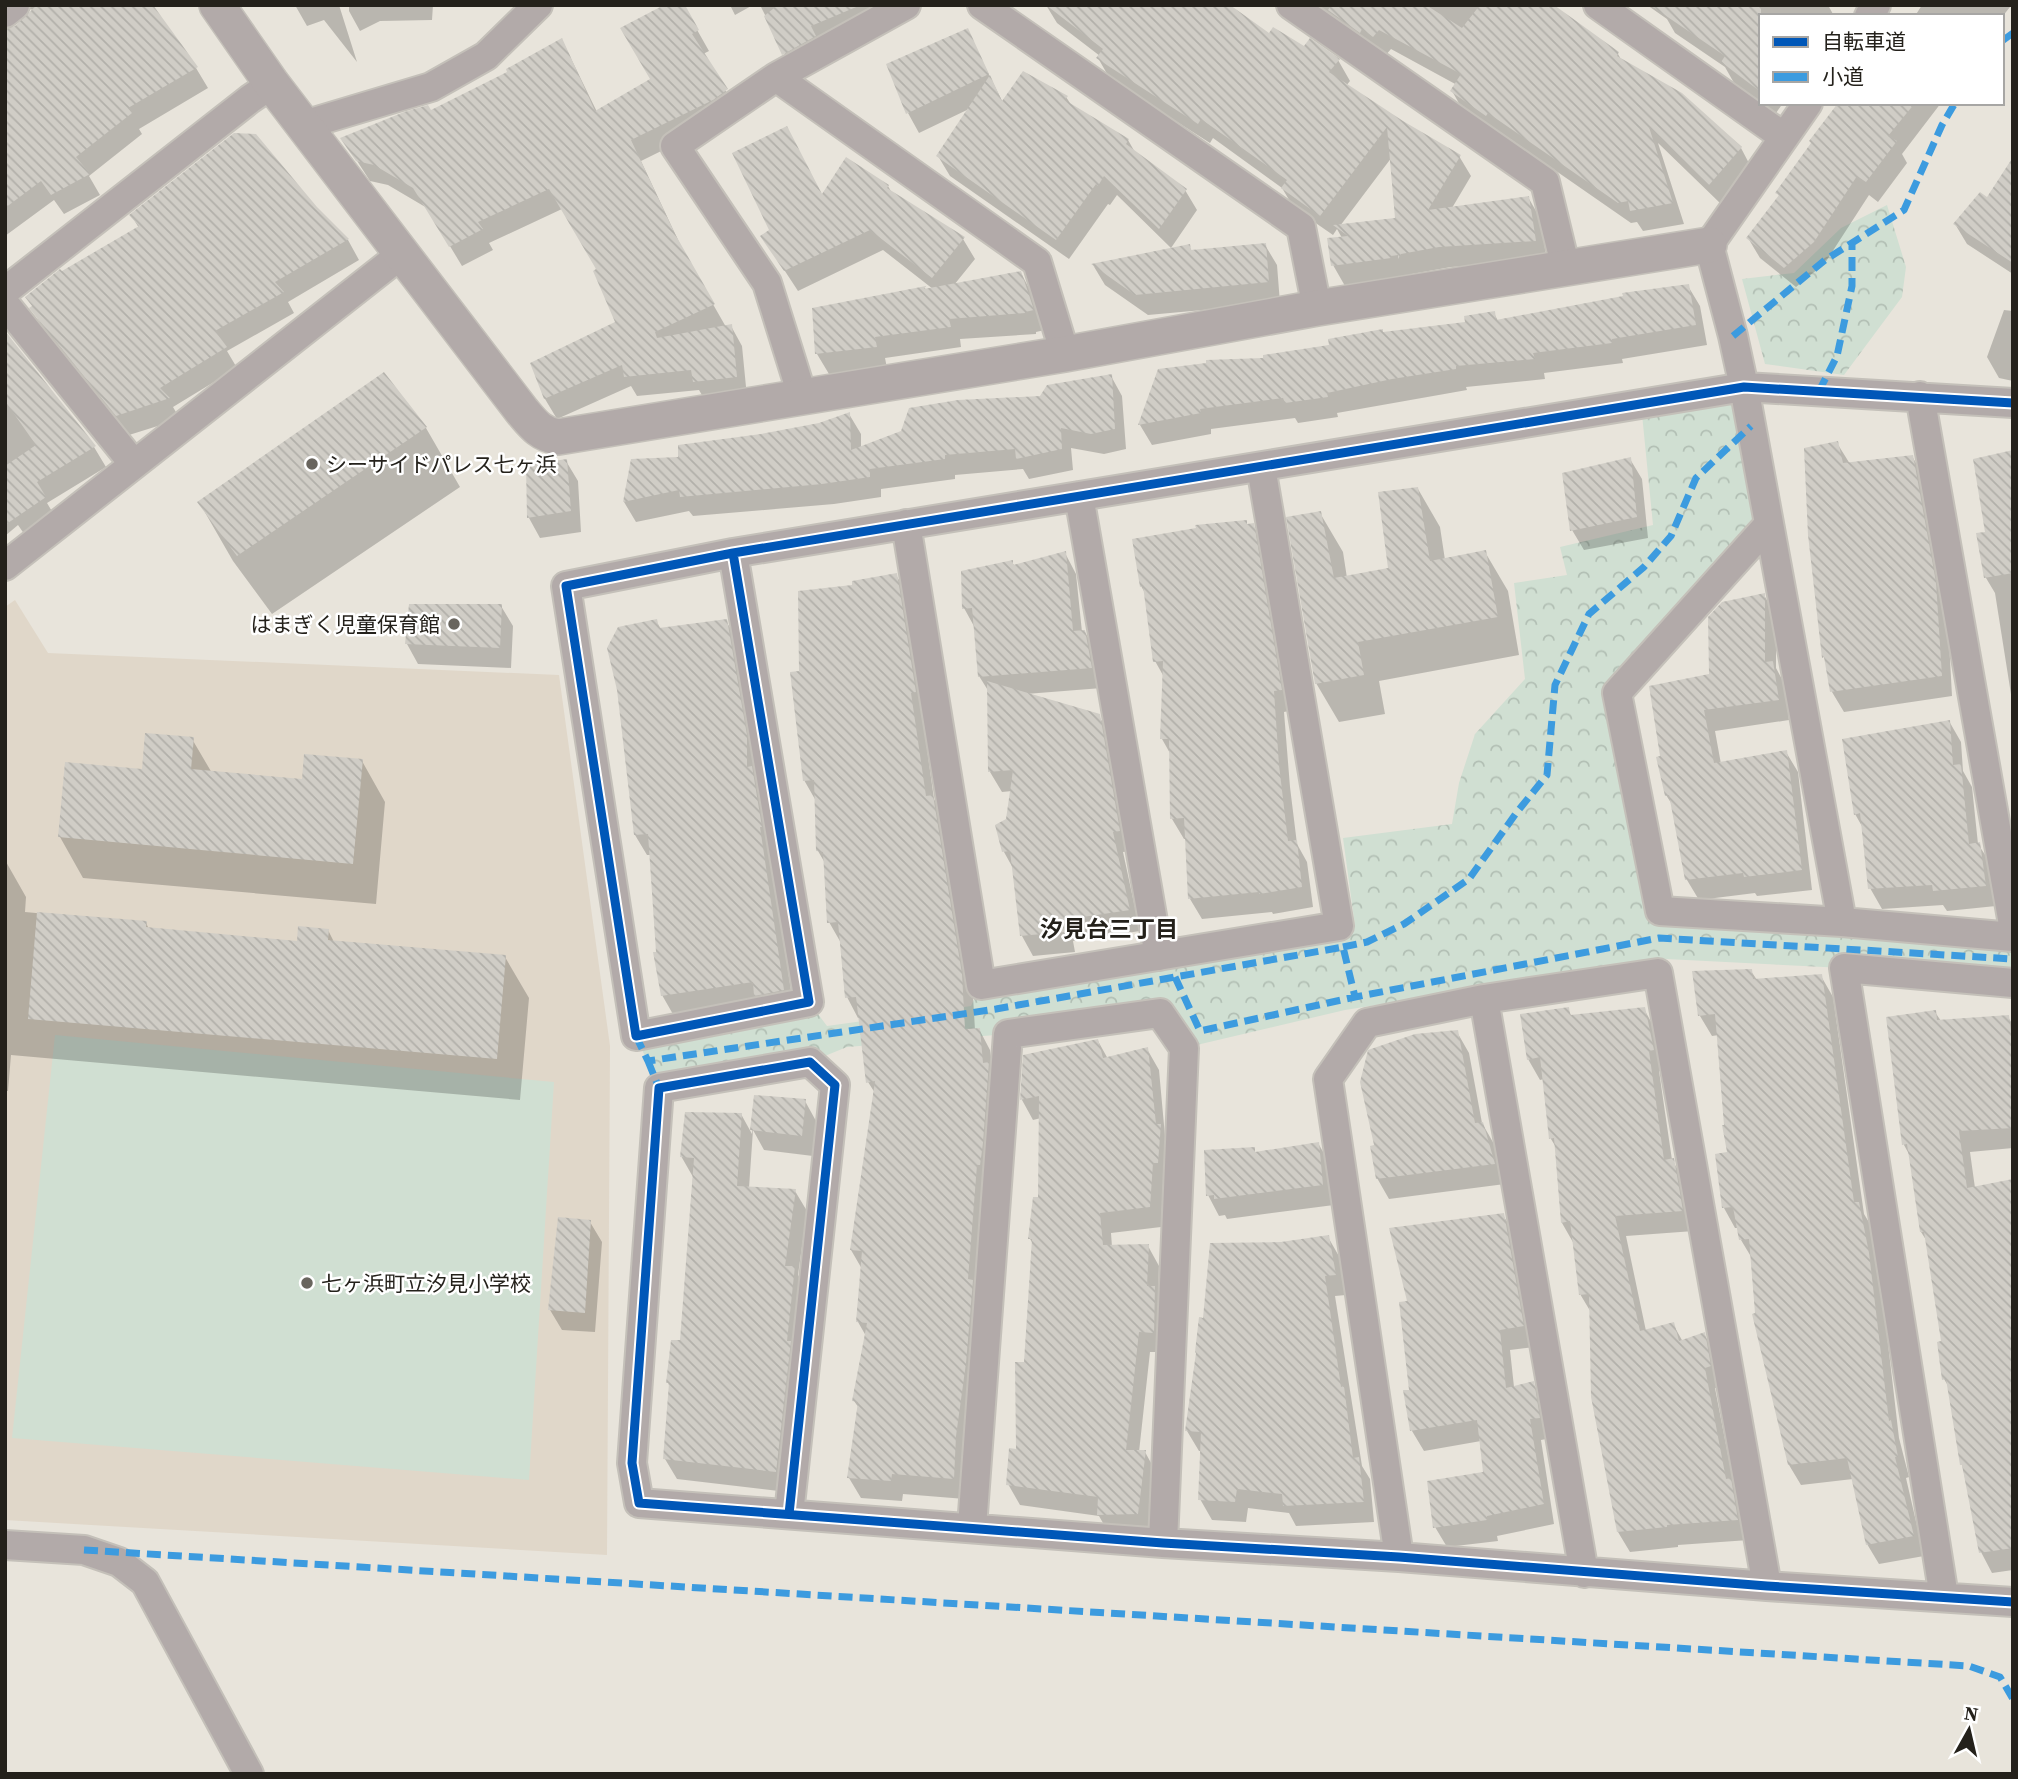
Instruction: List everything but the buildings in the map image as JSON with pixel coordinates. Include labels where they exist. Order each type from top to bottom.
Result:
[{"type":"street","points":[[5,13],[15,5]]},
{"type":"street","points":[[217,5],[272,84],[522,411],[538,430],[558,437],[1709,245],[1807,105]]},
{"type":"street","points":[[304,125],[431,87],[486,56],[538,5]]},
{"type":"street","points":[[802,395],[767,283],[675,146],[776,77],[906,5]]},
{"type":"street","points":[[982,5],[1301,227],[1317,309]]},
{"type":"street","points":[[1291,5],[1545,182],[1566,269]]},
{"type":"street","points":[[1598,5],[1784,137]]},
{"type":"street","points":[[776,77],[1037,262],[1065,354]]},
{"type":"street","points":[[5,291],[272,84]]},
{"type":"street","points":[[1709,245],[1744,387],[1842,922]]},
{"type":"street","points":[[5,566],[403,253]]},
{"type":"street","points":[[5,304],[133,463]]},
{"type":"street","points":[[733,553],[808,1002],[636,1036],[566,586],[733,553],[1744,387],[2013,403]]},
{"type":"street","points":[[1920,396],[2013,924]]},
{"type":"street","points":[[906,524],[981,985],[1339,926],[1261,467]]},
{"type":"street","points":[[1079,496],[1159,956]]},
{"type":"street","points":[[1769,524],[1617,693],[1660,911],[1842,922],[2013,937]]},
{"type":"street","points":[[1944,1597],[1844,968],[2013,983]]},
{"type":"street","points":[[1399,1557],[1328,1079],[1367,1023],[1484,999],[1658,973],[1767,1586]]},
{"type":"street","points":[[1484,999],[1584,1573]]},
{"type":"street","points":[[972,1527],[1009,1034],[1160,1013],[1184,1048],[1163,1543]]},
{"type":"street","points":[[789,1514],[835,1085],[810,1062],[659,1088],[632,1462],[639,1503],[1163,1543],[1399,1557],[1584,1573],[2013,1602]]},
{"type":"street","points":[[5,1545],[84,1550],[119,1562],[145,1582],[249,1774]]},
{"type":"shaded area","name":"七ヶ浜町立汐見小学校","points":[[15,600],[48,653],[559,675],[610,1046],[607,1555],[5,1520],[5,607]]},
{"type":"green space","points":[[1887,205],[1906,267],[1902,297],[1844,375],[1765,364],[1742,279],[1794,273],[1841,228]]},
{"type":"green space","points":[[1744,387],[1769,524],[1617,693],[1660,911],[2013,937],[2013,983],[1844,968],[1666,959],[1345,1010],[1184,1048],[1160,1013],[1008,1034],[847,1047],[810,1062],[659,1088],[636,1036],[809,1002],[827,1026],[971,1006],[981,985],[1339,926],[1355,926],[1343,838],[1452,824],[1459,783],[1475,734],[1525,679],[1514,583],[1567,575],[1560,547],[1653,525],[1641,404]]},
{"type":"green space","points":[[55,1035],[554,1082],[529,1480],[12,1438]]},
{"type":"marked path","points":[[2004,40],[2013,33]]},
{"type":"marked path","points":[[1733,336],[1825,260],[1904,210],[1942,125],[1954,105]]},
{"type":"marked path","points":[[1819,391],[1837,356],[1852,286],[1852,243]]},
{"type":"marked path","points":[[1343,947],[1367,942],[1404,924],[1469,879],[1547,775],[1555,685],[1589,614],[1644,567],[1671,536],[1696,478],[1751,426]]},
{"type":"marked path","points":[[636,1036],[648,1061],[996,1009],[1343,947],[1355,997],[1659,938],[2013,959]]},
{"type":"marked path","points":[[1175,977],[1200,1031],[1355,997]]},
{"type":"marked path","points":[[648,1061],[659,1088]]},
{"type":"marked path","points":[[84,1550],[1969,1666],[2000,1677],[2013,1699]]},
{"type":"cycle path","points":[[733,553],[809,1002],[636,1036],[566,586],[733,553],[1744,387],[2013,403]]},
{"type":"cycle path","points":[[789,1514],[835,1085],[810,1062],[659,1088],[632,1463],[639,1503],[1163,1543],[1399,1557],[2013,1602]]},
{"type":"place","name":"シーサイドパレス七ヶ浜","points":[[312,464]]},
{"type":"place","name":"はまぎく児童保育館","points":[[454,624]]},
{"type":"place","name":"七ヶ浜町立汐見小学校","points":[[307,1283]]},
{"type":"district","name":"汐見台三丁目","points":[[1109,929]]}]
